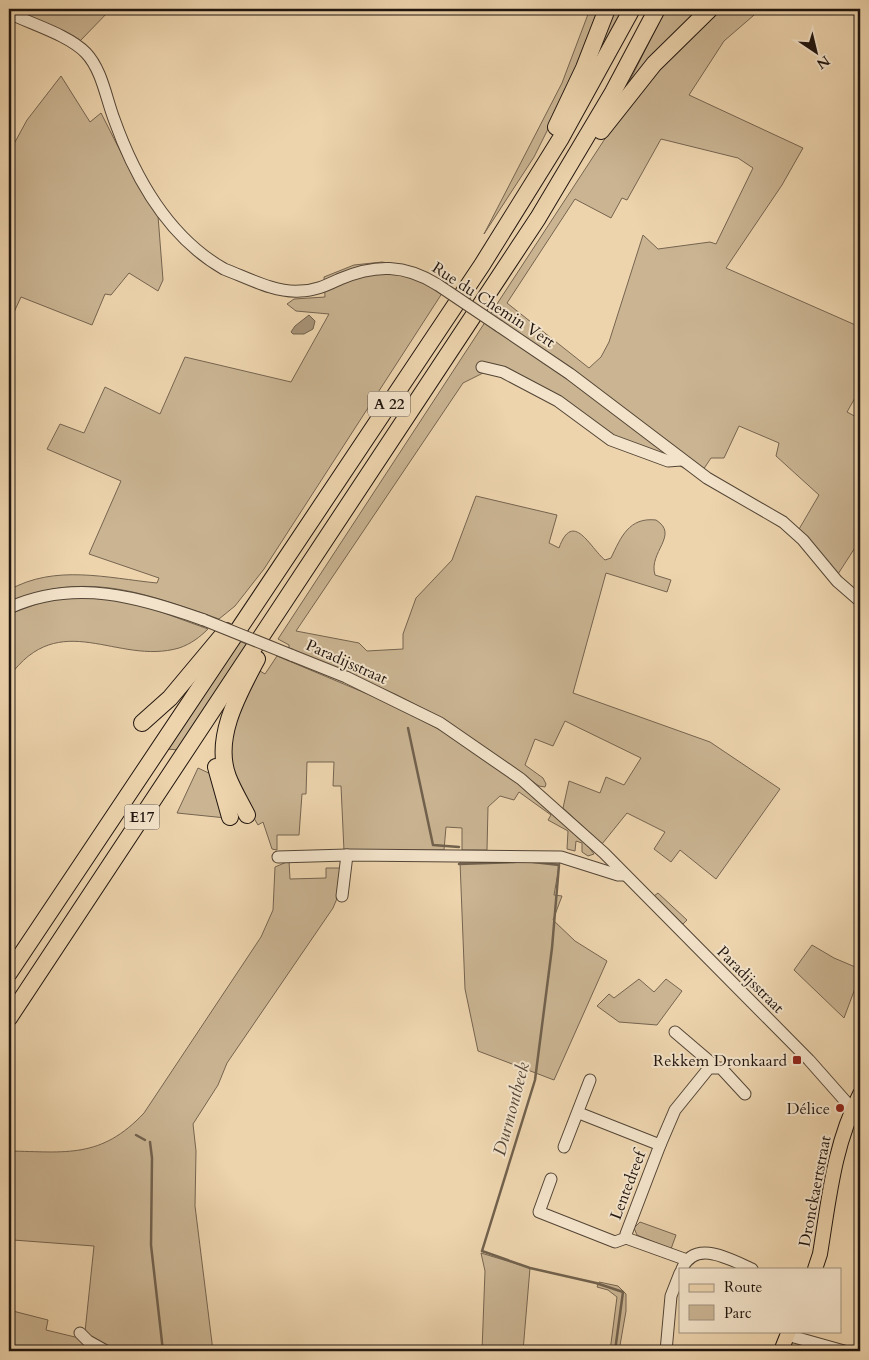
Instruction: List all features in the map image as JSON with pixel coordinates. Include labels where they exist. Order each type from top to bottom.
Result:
[{"type":"highway","points":[[482,265],[497,230],[566,107],[607,9]]},
{"type":"highway","name":"A 22","points":[[252,611],[482,265],[561,138],[632,9]]},
{"type":"highway","name":"A 22","points":[[274,617],[538,218],[613,92],[657,9]]},
{"type":"highway","points":[[538,218],[559,193],[635,86],[678,38],[710,9]]},
{"type":"highway","points":[[142,723],[190,676],[222,637],[276,563],[296,544]]},
{"type":"highway","points":[[230,817],[217,778],[217,743],[223,721],[245,673],[282,619],[301,576]]},
{"type":"highway","name":"E17","points":[[9,973],[252,611]]},
{"type":"highway","name":"E17","points":[[9,1018],[274,617]]},
{"type":"highway","points":[[247,815],[228,776],[224,760],[224,744],[230,719],[268,640]]},
{"type":"main road","name":"Dronckaertstraat","points":[[815,1268],[820,1254],[837,1152],[857,1110],[860,1094]]},
{"type":"main road","points":[[781,1351],[788,1333]]},
{"type":"street","name":"Rue du Chemin Vert","points":[[9,14],[69,41],[87,54],[96,69],[126,148],[160,211],[199,252],[214,263],[270,286],[290,291],[318,288],[357,272],[381,267],[408,270],[438,285],[570,374],[710,481],[788,526],[837,580],[860,601]]},
{"type":"street","name":"Rue du Chemin Vert","points":[[482,367],[503,372],[558,401],[611,440],[668,461],[681,460]]},
{"type":"street","name":"Paradijsstraat","points":[[9,608],[38,596],[58,593],[91,592],[140,599],[204,620],[291,655],[402,704],[440,723],[480,748],[566,816],[857,1110]]},
{"type":"street","points":[[342,896],[347,855]]},
{"type":"street","points":[[278,857],[347,855],[561,857],[618,876],[625,875]]},
{"type":"street","points":[[675,1032],[716,1067],[721,1068],[746,1094]]},
{"type":"street","name":"Lentedreef","points":[[626,1238],[675,1110],[685,1094],[709,1068],[716,1067]]},
{"type":"street","points":[[564,1147],[590,1080]]},
{"type":"street","name":"Lentedreef","points":[[578,1113],[660,1145]]},
{"type":"street","name":"Lentedreef","points":[[551,1179],[539,1212],[615,1242],[626,1238],[685,1264],[697,1254],[710,1253],[749,1268]]},
{"type":"street","points":[[666,1351],[672,1296],[679,1277]]},
{"type":"street","points":[[80,1333],[92,1344],[106,1351]]},
{"type":"street","points":[[788,1333],[844,1351]]},
{"type":"green space","points":[[9,9],[111,9],[79,42]]},
{"type":"green space","points":[[590,9],[624,9],[584,86],[570,85],[534,157],[484,234],[562,83]]},
{"type":"green space","points":[[666,9],[761,9],[724,41],[689,95],[803,148],[782,185],[726,268],[860,327],[860,389],[847,412],[860,419],[860,540],[838,574],[795,536],[819,495],[776,456],[779,443],[739,426],[724,458],[711,458],[699,476],[661,456],[614,439],[498,373],[485,372],[463,383],[296,631],[359,643],[367,651],[403,649],[403,634],[416,598],[452,560],[476,496],[557,515],[549,543],[559,548],[564,537],[570,532],[576,531],[605,560],[611,558],[618,543],[633,525],[647,520],[656,520],[663,526],[665,532],[654,567],[655,575],[671,580],[667,592],[606,573],[573,693],[710,742],[780,789],[716,879],[680,850],[671,862],[654,849],[665,832],[627,813],[602,844],[563,808],[569,781],[600,793],[606,777],[624,785],[641,758],[565,721],[553,746],[535,739],[525,765],[543,778],[546,784],[545,787],[539,786],[442,718],[395,694],[289,648],[289,645],[278,639],[610,131],[638,92],[629,82]],"holes":[[[661,139],[738,158],[753,168],[716,244],[710,242],[658,249],[643,235],[609,342],[601,357],[589,368],[507,303],[575,199],[611,218],[622,198],[627,200]]]},
{"type":"green space","points":[[61,76],[90,122],[101,113],[139,188],[158,216],[163,280],[158,291],[129,273],[111,295],[105,294],[92,325],[21,297],[9,323],[9,153],[27,120]]},
{"type":"green space","points":[[382,262],[416,270],[448,284],[264,569],[235,606],[219,619],[140,594],[90,586],[37,592],[9,602],[9,590],[44,577],[63,575],[100,576],[157,583],[159,578],[89,554],[121,481],[47,449],[60,424],[84,433],[105,387],[160,414],[185,357],[291,382],[329,314],[296,311],[287,304],[294,299],[325,297],[324,277],[354,265]]},
{"type":"green space","points":[[99,597],[142,605],[208,629],[195,640],[179,648],[156,652],[69,641],[48,645],[28,656],[9,677],[9,614],[51,599]]},
{"type":"green space","points":[[239,641],[249,645],[180,750],[166,749]]},
{"type":"green space","points":[[277,656],[389,703],[459,740],[527,790],[584,841],[594,854],[588,856],[582,852],[582,843],[576,841],[575,851],[567,849],[568,831],[548,820],[551,815],[519,792],[514,800],[500,796],[488,807],[487,850],[462,850],[462,828],[446,827],[444,850],[344,851],[341,786],[333,786],[334,762],[307,762],[306,794],[302,794],[299,835],[277,835],[277,850],[272,849],[263,822],[258,825],[234,783],[230,763],[230,749],[235,722],[247,696],[260,671],[265,674]]},
{"type":"green space","points":[[198,768],[213,775],[226,818],[177,813]]},
{"type":"green space","points":[[289,861],[290,879],[326,878],[326,868],[342,868],[338,896],[333,908],[227,1063],[218,1085],[193,1124],[196,1151],[195,1206],[213,1351],[110,1351],[85,1332],[94,1246],[13,1240],[9,1283],[9,1151],[65,1152],[97,1146],[128,1128],[144,1113],[261,937],[273,910],[275,867]]},
{"type":"green space","points":[[560,861],[554,895],[562,896],[553,920],[575,941],[607,961],[554,1080],[478,1051],[465,989],[460,862]]},
{"type":"green space","points":[[658,893],[687,920],[683,924],[654,896]]},
{"type":"green space","points":[[812,945],[834,958],[860,969],[860,975],[844,1018],[794,970]]},
{"type":"green space","points":[[639,979],[654,992],[666,979],[682,991],[657,1025],[619,1022],[597,1006],[609,994],[614,998]]},
{"type":"green space","points":[[640,1222],[676,1235],[671,1249],[637,1235],[634,1228]]},
{"type":"green space","points":[[481,1253],[530,1268],[523,1351],[482,1351],[485,1271]]},
{"type":"green space","points":[[599,1282],[618,1286],[626,1294],[626,1311],[619,1351],[610,1351],[617,1297],[608,1290],[597,1287]]},
{"type":"green space","points":[[9,1310],[48,1320],[46,1330],[75,1337],[78,1336],[94,1351],[9,1351]]},
{"type":"shaded area","points":[[309,315],[315,321],[313,329],[304,334],[293,334],[291,332],[295,326]]},
{"type":"waterway","name":"Durmontbeek","points":[[408,728],[433,845],[459,847]]},
{"type":"waterway","name":"Durmontbeek","points":[[459,864],[515,862]]},
{"type":"waterway","name":"Durmontbeek","points":[[533,862],[559,865],[552,948],[535,1080],[482,1251],[530,1268],[596,1283],[623,1292],[615,1351]]},
{"type":"waterway","points":[[136,1135],[145,1140]]},
{"type":"waterway","points":[[150,1142],[152,1158],[151,1245],[163,1351]]},
{"type":"place","name":"Rekkem Dronkaard","points":[[797,1060]]},
{"type":"place","name":"Délice","points":[[840,1108]]}]
